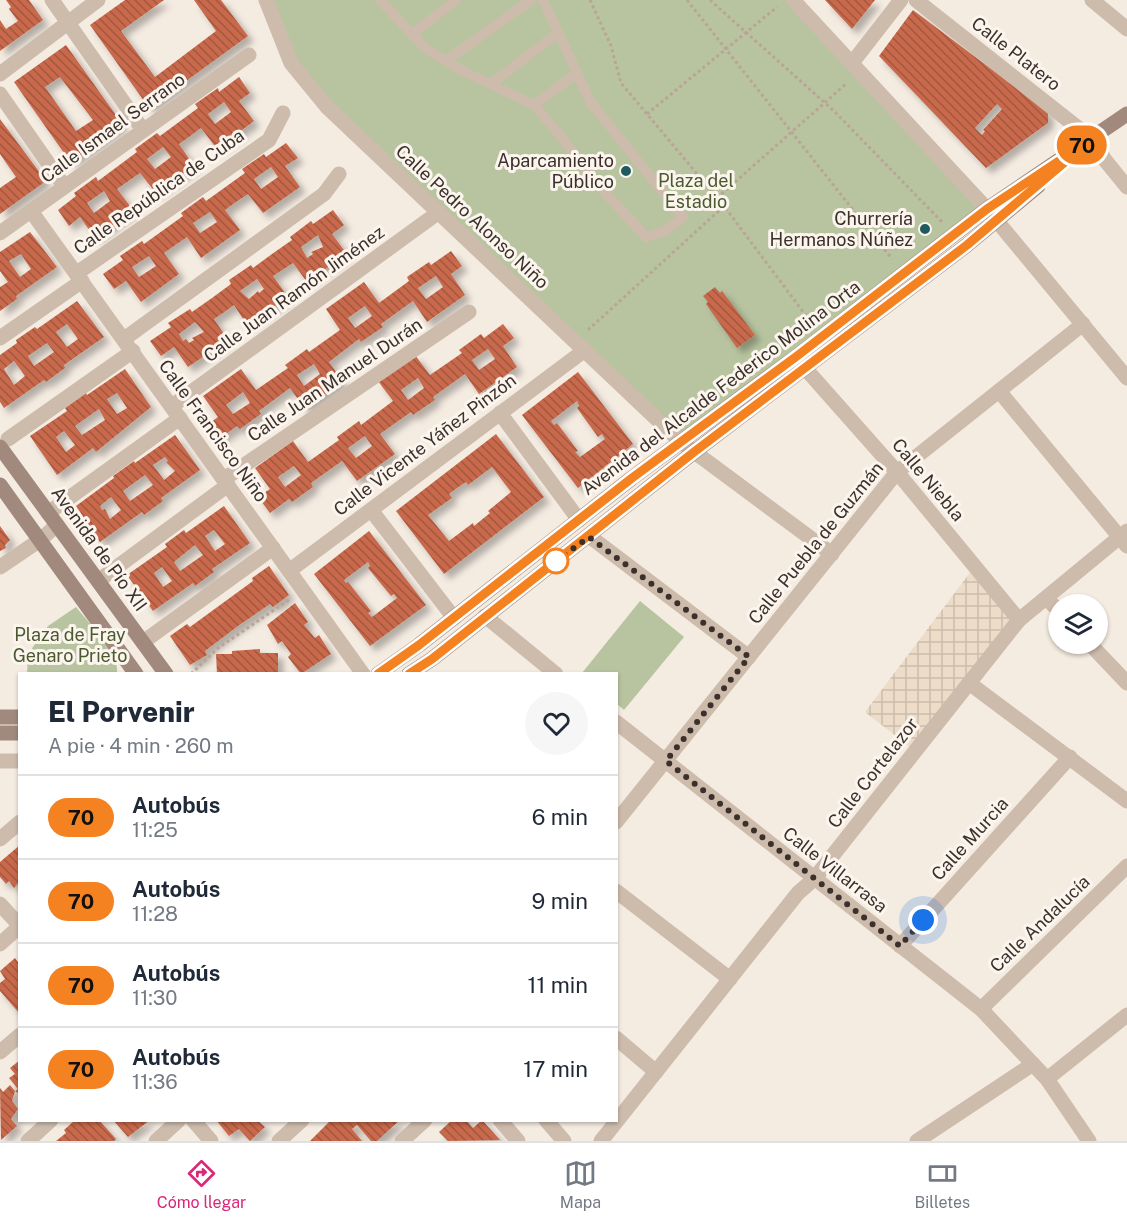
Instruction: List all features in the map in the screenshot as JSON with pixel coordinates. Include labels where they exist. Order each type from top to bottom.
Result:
[{"type":"main road","name":"Avenida del Alcalde Federico Molina Orta","points":[[381,672],[681,442],[1127,114]]},
{"type":"main road","name":"Avenida del Alcalde Federico Molina Orta","points":[[412,672],[589,537],[804,367],[967,245],[992,215]]},
{"type":"main road","name":"Avenida de Pío XII","points":[[4,443],[48,513],[165,672]]},
{"type":"main road","points":[[0,485],[135,672]]},
{"type":"main road","points":[[123,653],[124,672]]},
{"type":"main road","points":[[0,717],[18,717]]},
{"type":"main road","points":[[0,733],[18,733]]},
{"type":"street","points":[[52,0],[143,130]]},
{"type":"street","points":[[0,74],[98,0]]},
{"type":"street","name":"Calle Pedro Alonso Niño","points":[[266,0],[291,63],[327,107],[681,442],[832,554]]},
{"type":"street","points":[[793,0],[992,215],[1127,378]]},
{"type":"street","points":[[852,63],[902,0]]},
{"type":"street","name":"Calle Platero","points":[[916,0],[1092,139],[1105,160],[1127,187]]},
{"type":"street","points":[[1092,0],[1127,29]]},
{"type":"street","name":"Calle Ismael Serrano","points":[[0,233],[249,55]]},
{"type":"street","points":[[0,94],[64,186]]},
{"type":"street","name":"Calle República de Cuba","points":[[0,338],[269,140],[283,113]]},
{"type":"street","points":[[4,443],[324,194],[339,174]]},
{"type":"street","name":"Calle Francisco Niño","points":[[32,211],[362,672]]},
{"type":"street","name":"Calle Juan Ramón Jiménez","points":[[48,513],[176,412],[439,212]]},
{"type":"street","name":"Calle Juan Manuel Durán","points":[[98,581],[226,482],[469,312]]},
{"type":"street","name":"Calle Puebla de Guzmán","points":[[618,820],[897,472],[1083,324]]},
{"type":"street","name":"Calle Vicente Yáñez Pinzón","points":[[289,571],[585,350]]},
{"type":"street","name":"Calle Niebla","points":[[804,367],[897,472],[1019,620]]},
{"type":"street","points":[[999,391],[1125,538]]},
{"type":"street","points":[[500,413],[579,520]]},
{"type":"street","points":[[371,510],[454,618]]},
{"type":"street","points":[[0,567],[40,540],[57,525]]},
{"type":"street","points":[[589,537],[749,657]]},
{"type":"street","name":"Calle Cortelazor","points":[[618,1120],[798,893],[814,879],[1019,620],[1125,538]]},
{"type":"street","points":[[143,642],[273,548]]},
{"type":"street","points":[[485,616],[554,672]]},
{"type":"street","points":[[1099,654],[1127,683]]},
{"type":"street","points":[[969,683],[1127,801]]},
{"type":"street","name":"Calle Villarrasa","points":[[618,724],[981,1009],[1047,1079],[1089,1141]]},
{"type":"street","name":"Calle Murcia","points":[[900,946],[1070,758]]},
{"type":"street","points":[[0,761],[18,761]]},
{"type":"street","points":[[0,839],[18,824]]},
{"type":"street","name":"Calle Andalucía","points":[[981,1009],[1127,866]]},
{"type":"street","points":[[618,893],[730,979]]},
{"type":"street","points":[[0,903],[18,924]]},
{"type":"street","points":[[0,944],[18,928]]},
{"type":"street","points":[[1047,1079],[1127,1015]]},
{"type":"street","points":[[0,1052],[18,1037]]},
{"type":"street","points":[[618,1040],[656,1072]]},
{"type":"street","points":[[917,1141],[1033,1064]]},
{"type":"street","points":[[28,1141],[49,1122]]},
{"type":"street","points":[[156,1141],[177,1122]]},
{"type":"street","points":[[195,1122],[211,1141]]},
{"type":"street","points":[[279,1141],[300,1122]]},
{"type":"street","points":[[402,1141],[423,1122]]},
{"type":"street","points":[[502,1122],[518,1141]]},
{"type":"street","points":[[548,1122],[564,1141]]},
{"type":"street","name":"Calle Cortelazor","points":[[601,1141],[616,1122]]},
{"type":"lane","points":[[412,34],[456,0]]},
{"type":"lane","points":[[446,61],[531,0]]},
{"type":"lane","points":[[382,1],[425,48],[534,105],[597,184],[646,237],[665,231],[683,217],[591,103],[543,0]]},
{"type":"lane","points":[[491,84],[558,33]]},
{"type":"lane","points":[[534,105],[577,73]]},
{"type":"path","points":[[590,0],[611,46],[621,83],[724,206],[810,321]]},
{"type":"path","points":[[687,0],[892,259]]},
{"type":"path","points":[[710,0],[824,103],[942,222]]},
{"type":"path","points":[[647,114],[777,7]]},
{"type":"path","points":[[717,198],[847,83]]},
{"type":"path","points":[[588,330],[724,206]]},
{"type":"path","points":[[193,672],[218,648],[295,596]]},
{"type":"green space","name":"Plaza del Estadio","points":[[266,0],[793,0],[987,209],[681,442],[291,63]]},
{"type":"green space","points":[[640,601],[684,637],[624,710],[618,705],[618,672],[583,672]]},
{"type":"green space","name":"Plaza de Fray Genaro Prieto","points":[[76,607],[109,648],[117,665],[117,672],[27,672],[28,654],[48,626]]},
{"type":"shaded area","points":[[975,566],[1019,620],[915,751],[865,712]]},
{"type":"building","points":[[6,0],[29,0],[43,20],[0,51],[0,20],[6,29],[18,21],[9,9],[11,7]]},
{"type":"building","points":[[125,0],[164,0],[121,31],[155,77],[216,31],[194,0],[221,0],[248,36],[149,108],[90,25]]},
{"type":"building","points":[[825,0],[875,0],[852,29]]},
{"type":"building","points":[[913,10],[1048,112],[1048,123],[986,168],[879,56]],"holes":[[[997,104],[1002,109],[983,130],[985,131],[982,135],[975,128]]]},
{"type":"building","points":[[66,45],[123,125],[71,163],[14,82]],"holes":[[[60,77],[93,120],[76,131],[45,87]]]},
{"type":"building","points":[[239,77],[250,93],[239,101],[254,121],[217,149],[201,128],[179,144],[194,166],[156,193],[140,173],[117,189],[133,210],[95,238],[80,217],[69,226],[58,210],[76,196],[74,193],[96,177],[98,181],[137,152],[135,149],[157,133],[160,136],[198,108],[195,104],[218,88],[219,92]],"holes":[[[224,102],[231,112],[215,124],[208,114]],[[163,147],[171,157],[155,169],[147,159]],[[104,191],[110,201],[94,213],[87,203]]]},
{"type":"building","points":[[0,119],[46,181],[0,214],[0,188],[16,177],[0,154]]},
{"type":"building","points":[[286,143],[298,158],[285,166],[300,187],[263,213],[248,194],[236,202],[225,210],[240,230],[201,258],[187,237],[164,253],[179,274],[141,302],[126,281],[114,289],[103,274],[123,260],[120,256],[142,241],[144,244],[183,216],[181,213],[203,197],[206,201],[245,173],[242,169],[264,154],[266,157]],"holes":[[[271,167],[278,177],[261,189],[254,179]],[[210,212],[217,222],[200,233],[193,223]],[[149,256],[156,266],[139,277],[132,267]]]},
{"type":"building","points":[[333,210],[344,225],[332,234],[347,254],[307,282],[293,263],[273,276],[288,297],[247,325],[234,305],[214,319],[228,340],[188,367],[174,347],[161,356],[150,341],[171,327],[168,323],[190,309],[192,312],[231,284],[229,280],[251,265],[253,268],[292,240],[290,237],[311,221],[313,224]],"holes":[[[318,235],[323,247],[311,252],[313,254],[307,258],[301,247]],[[257,279],[264,289],[249,299],[240,291]],[[195,322],[204,332],[192,338],[194,340],[189,343],[186,339],[183,341],[179,334]]]},
{"type":"building","points":[[30,232],[57,267],[16,296],[17,299],[0,311],[0,287],[8,282],[0,271],[0,252]],"holes":[[[21,254],[31,269],[20,277],[9,261]]]},
{"type":"building","points":[[451,251],[462,266],[451,274],[465,295],[427,322],[413,301],[381,324],[383,327],[361,342],[359,339],[329,362],[343,382],[305,409],[290,388],[259,411],[261,414],[240,429],[237,426],[218,440],[207,425],[218,417],[203,396],[241,369],[256,390],[288,368],[285,365],[307,349],[309,352],[340,330],[326,309],[364,282],[379,303],[409,281],[407,277],[429,262],[431,265]],"holes":[[[436,276],[443,287],[426,299],[418,288]],[[365,306],[372,316],[355,328],[348,318]],[[314,364],[320,374],[304,386],[297,375]],[[243,392],[250,403],[233,414],[226,405]]]},
{"type":"building","points":[[715,287],[720,293],[722,291],[755,335],[737,348],[706,304],[708,302],[703,296]]},
{"type":"building","points":[[77,301],[104,337],[64,365],[65,368],[46,382],[44,380],[4,408],[0,402],[0,355],[17,343],[16,340],[35,327],[37,329]],"holes":[[[67,324],[78,339],[67,347],[56,332]],[[47,343],[54,352],[34,366],[28,356]],[[14,361],[25,376],[14,385],[4,369]]]},
{"type":"building","points":[[503,324],[514,338],[503,346],[517,367],[479,394],[465,374],[433,397],[435,400],[413,415],[411,412],[380,434],[395,454],[357,481],[342,461],[311,483],[313,487],[292,502],[289,499],[270,513],[258,497],[270,489],[255,468],[293,441],[308,462],[339,440],[337,437],[359,421],[361,425],[393,401],[378,381],[415,355],[430,375],[462,353],[459,350],[481,334],[484,338]],"holes":[[[488,349],[495,359],[479,370],[472,360]],[[418,378],[424,388],[408,400],[401,390]],[[365,436],[372,446],[356,458],[348,448]],[[294,466],[301,475],[285,487],[278,477]]]},
{"type":"building","points":[[125,369],[151,407],[96,452],[93,448],[57,475],[30,436],[67,411],[65,408],[86,393],[87,395]],"holes":[[[117,393],[127,408],[117,414],[107,399]],[[99,409],[105,420],[82,435],[75,426]],[[64,431],[75,445],[66,452],[56,437]]]},
{"type":"building","points":[[578,372],[633,444],[578,488],[522,415]],"holes":[[[577,401],[579,406],[577,408],[598,437],[602,434],[605,439],[580,457],[557,423],[554,425],[551,421]]]},
{"type":"building","points":[[496,434],[544,497],[444,574],[396,511]],"holes":[[[492,467],[511,492],[474,526],[473,523],[449,541],[428,515],[452,498],[449,494],[466,482],[468,485]]]},
{"type":"building","points":[[175,435],[200,470],[161,498],[163,501],[144,515],[142,512],[100,542],[76,506],[114,478],[113,476],[134,461],[135,463]],"holes":[[[165,457],[168,461],[166,462],[175,471],[164,480],[153,465]],[[145,475],[153,485],[130,501],[123,491]],[[111,497],[121,510],[110,519],[105,509],[102,510],[100,506]]]},
{"type":"building","points":[[224,506],[250,543],[212,569],[214,572],[195,586],[193,583],[153,611],[127,575],[167,547],[165,544],[184,530],[186,533]],"holes":[[[214,530],[225,544],[215,551],[205,536]],[[195,545],[203,555],[180,571],[174,562]],[[162,567],[172,581],[163,587],[154,573]]]},
{"type":"building","points":[[0,526],[10,540],[5,545],[6,548],[0,551]]},
{"type":"building","points":[[369,531],[426,605],[370,646],[314,574]],"holes":[[[368,562],[370,566],[368,568],[391,596],[394,594],[397,598],[372,617],[368,613],[371,611],[344,580]]]},
{"type":"building","points":[[269,566],[289,595],[273,607],[270,604],[238,626],[205,651],[207,655],[190,665],[170,636],[187,624],[190,627],[253,581],[252,578]]},
{"type":"building","points":[[295,603],[308,622],[304,625],[315,638],[319,635],[331,654],[304,672],[299,672],[288,657],[291,654],[282,641],[278,644],[267,625]]},
{"type":"building","points":[[260,649],[260,653],[278,653],[278,672],[217,672],[216,654],[232,654],[232,651]]},
{"type":"building","points":[[18,847],[18,883],[14,888],[9,881],[6,884],[0,877],[0,862]]},
{"type":"building","points":[[15,958],[18,962],[18,1012],[0,991],[0,983],[5,979],[0,971]]},
{"type":"building","points":[[18,1062],[18,1089],[9,1078],[15,1074],[10,1068]]},
{"type":"building","points":[[10,1085],[15,1091],[12,1101],[18,1109],[11,1119],[17,1126],[1,1140],[0,1088],[3,1092]]},
{"type":"building","points":[[73,1122],[101,1122],[116,1139],[114,1141],[56,1141],[66,1133],[64,1130]]},
{"type":"building","points":[[115,1122],[147,1122],[128,1137]]},
{"type":"building","points":[[218,1122],[259,1122],[265,1127],[250,1141],[239,1129],[229,1136]]},
{"type":"building","points":[[329,1122],[398,1122],[377,1141],[371,1141],[357,1125],[352,1129],[362,1141],[310,1141]]},
{"type":"building","points":[[450,1122],[468,1122],[473,1128],[480,1122],[484,1122],[500,1140],[448,1141],[439,1132]]},
{"type":"bus line","name":"70","points":[[381,672],[987,209],[1092,139],[967,245],[804,367],[589,537],[412,672]]},
{"type":"place","name":"Aparcamiento Público","points":[[626,171]]},
{"type":"place","name":"Churrería Hermanos Núñez","points":[[925,229]]},
{"type":"route","points":[[556,561],[589,537],[749,657],[666,761],[900,946],[923,920]]}]
